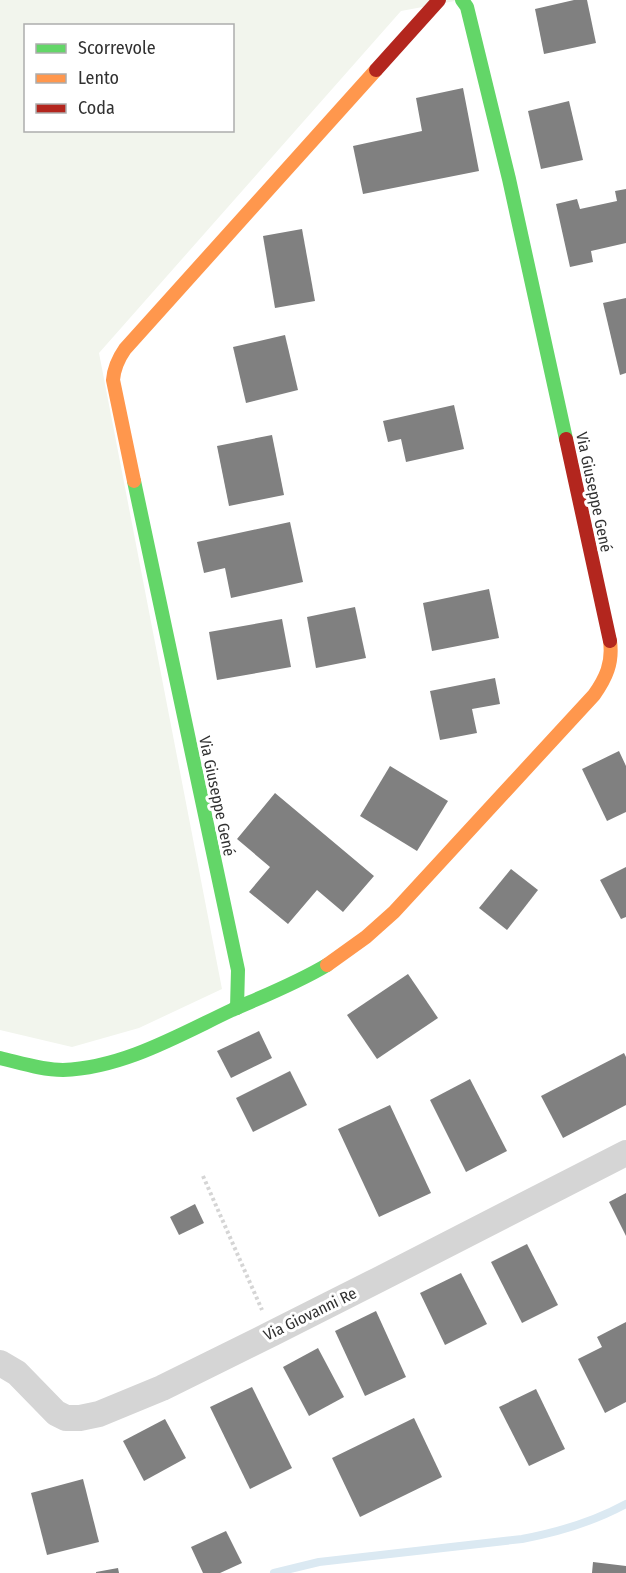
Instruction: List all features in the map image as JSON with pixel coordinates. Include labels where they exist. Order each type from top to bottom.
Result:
[{"type":"street","name":"Via Giuseppe Gené","points":[[237,1008],[238,970],[148,552],[113,372],[125,349],[439,0]]},
{"type":"street","name":"Via Giuseppe Gené","points":[[0,1059],[56,1070],[84,1068],[134,1053],[196,1027],[324,966],[364,939],[391,916],[594,695],[610,669],[612,654],[610,642],[519,226],[467,7],[462,0]]},
{"type":"street","name":"Via Giovanni Re","points":[[0,1363],[17,1373],[48,1407],[66,1418],[80,1418],[110,1410],[162,1388],[273,1333],[626,1153]]},
{"type":"path","points":[[203,1176],[273,1333]]},
{"type":"shaded area","points":[[0,0],[460,0],[401,11],[99,353],[222,989],[139,1028],[72,1047],[0,1030]]},
{"type":"building","points":[[574,0],[587,0],[596,43],[544,54],[535,9]]},
{"type":"building","points":[[463,88],[479,171],[363,194],[353,146],[422,131],[416,98]]},
{"type":"building","points":[[569,101],[583,160],[541,169],[528,111]]},
{"type":"building","points":[[626,189],[626,243],[591,251],[593,262],[570,267],[556,204],[577,199],[580,209],[617,201],[615,191]]},
{"type":"building","points":[[302,229],[315,301],[275,308],[263,236]]},
{"type":"building","points":[[626,298],[626,373],[620,375],[603,303]]},
{"type":"building","points":[[285,335],[298,390],[246,403],[233,347]]},
{"type":"building","points":[[454,405],[464,449],[406,462],[401,439],[388,442],[383,421]]},
{"type":"building","points":[[272,435],[284,495],[229,506],[217,446]]},
{"type":"building","points":[[290,522],[303,582],[231,598],[225,568],[204,573],[197,542]]},
{"type":"building","points":[[489,589],[499,638],[432,651],[423,603]]},
{"type":"building","points":[[355,607],[366,658],[316,668],[307,617]]},
{"type":"building","points":[[282,619],[291,667],[217,680],[209,632]]},
{"type":"building","points":[[495,678],[500,704],[472,709],[477,733],[440,740],[430,691]]},
{"type":"building","points":[[619,751],[626,766],[626,812],[607,821],[582,769]]},
{"type":"building","points":[[390,766],[448,801],[417,851],[360,816]]},
{"type":"building","points":[[275,793],[374,876],[343,912],[317,890],[288,924],[249,892],[270,867],[237,839]]},
{"type":"building","points":[[626,867],[626,917],[621,919],[600,880]]},
{"type":"building","points":[[511,869],[538,890],[507,930],[479,908]]},
{"type":"building","points":[[408,974],[438,1018],[377,1059],[347,1015]]},
{"type":"building","points":[[259,1031],[272,1058],[231,1078],[217,1051]]},
{"type":"building","points":[[624,1053],[626,1057],[626,1105],[563,1138],[541,1096]]},
{"type":"building","points":[[290,1071],[307,1105],[253,1132],[236,1098]]},
{"type":"building","points":[[470,1079],[507,1151],[466,1172],[430,1100]]},
{"type":"building","points":[[390,1105],[431,1193],[379,1217],[338,1129]]},
{"type":"building","points":[[626,1193],[626,1236],[609,1202]]},
{"type":"building","points":[[195,1204],[204,1223],[179,1235],[170,1217]]},
{"type":"building","points":[[527,1244],[558,1305],[522,1323],[491,1262]]},
{"type":"building","points":[[461,1273],[487,1324],[445,1345],[420,1293]]},
{"type":"building","points":[[376,1311],[406,1377],[365,1396],[335,1331]]},
{"type":"building","points":[[626,1322],[626,1402],[605,1413],[578,1359],[602,1347],[597,1337]]},
{"type":"building","points":[[318,1348],[344,1397],[309,1416],[283,1367]]},
{"type":"building","points":[[252,1387],[292,1468],[250,1489],[210,1407]]},
{"type":"building","points":[[536,1389],[565,1449],[529,1466],[499,1407]]},
{"type":"building","points":[[414,1418],[442,1477],[360,1517],[332,1458]]},
{"type":"building","points":[[165,1419],[186,1458],[144,1481],[123,1441]]},
{"type":"building","points":[[83,1479],[99,1542],[47,1555],[31,1493]]},
{"type":"building","points":[[226,1531],[242,1563],[220,1573],[203,1573],[191,1547]]},
{"type":"building","points":[[593,1562],[626,1566],[626,1573],[592,1573]]},
{"type":"building","points":[[118,1568],[119,1573],[96,1573],[96,1572]]},
{"type":"waterway","points":[[274,1573],[319,1562],[522,1539],[576,1526],[626,1504]]},
{"type":"traffic: fast","points":[[462,0],[467,7],[509,179],[566,439]]},
{"type":"traffic: fast","points":[[134,481],[238,970],[237,1008]]},
{"type":"traffic: fast","points":[[0,1058],[32,1066],[63,1070],[85,1068],[129,1057],[327,965]]},
{"type":"traffic: slow","points":[[134,481],[113,380],[120,356],[376,70]]},
{"type":"traffic: slow","points":[[327,965],[366,937],[394,912],[594,695],[608,670],[610,641]]},
{"type":"traffic: jam","points":[[376,70],[439,0]]},
{"type":"traffic: jam","points":[[566,439],[610,641]]}]
